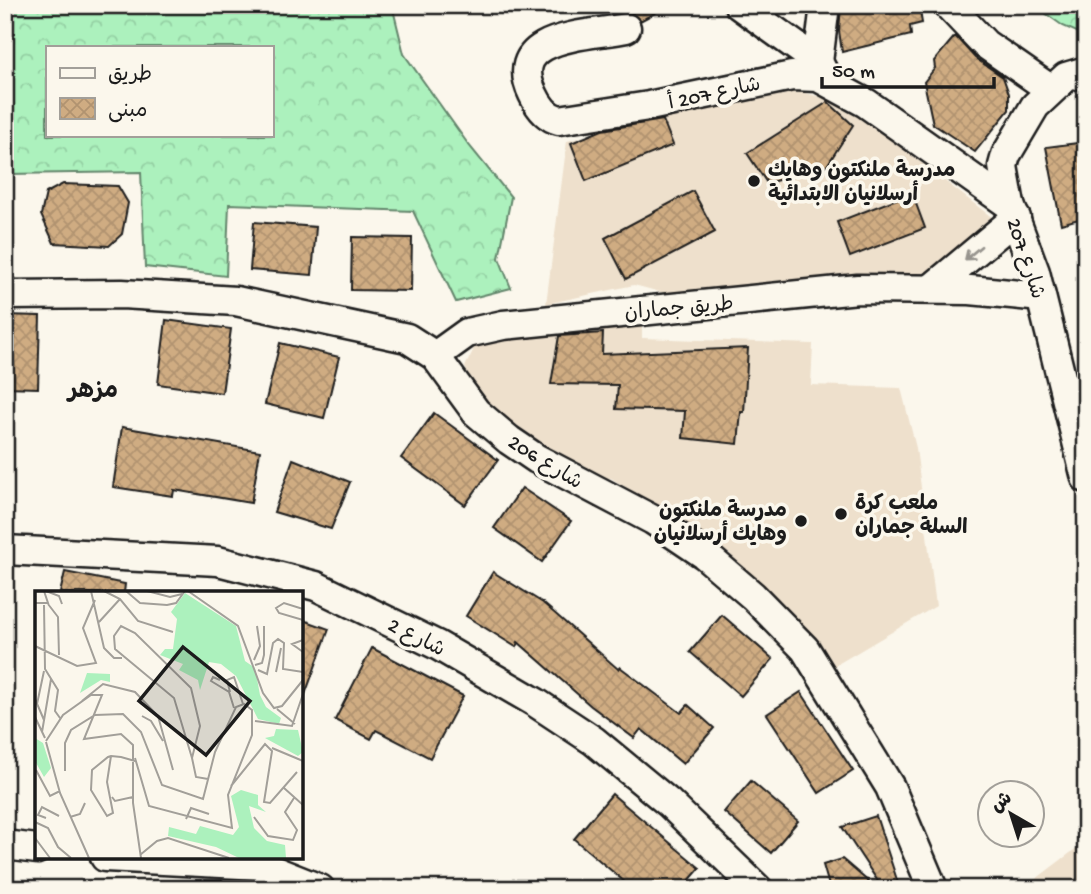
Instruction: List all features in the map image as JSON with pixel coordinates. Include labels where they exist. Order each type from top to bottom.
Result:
[{"type":"street","points":[[739,5],[822,71]]},
{"type":"street","points":[[822,71],[825,5]]},
{"type":"street","points":[[948,5],[985,44],[1050,89]]},
{"type":"street","name":"شارع 207 أ","points":[[626,28],[560,40],[541,47],[530,56],[527,68],[529,85],[547,114],[559,120],[611,112],[822,71],[1013,211]]},
{"type":"street","name":"شارع 207","points":[[1086,71],[1066,77],[1050,89],[1035,106],[1006,155],[1004,179],[1041,297],[1086,478]]},
{"type":"street","points":[[931,289],[1013,211]]},
{"type":"street","name":"طريق جماران","points":[[435,356],[467,333],[503,325],[816,292],[931,289],[1041,297]]},
{"type":"street","name":"شارع 206","points":[[5,295],[122,295],[236,301],[407,338],[435,356],[476,412],[509,440],[559,472],[653,520],[705,555],[789,631],[805,649],[890,787],[933,889]]},
{"type":"street","name":"شارع 2","points":[[5,550],[218,561],[316,586],[437,645],[535,702],[594,741],[678,812],[758,889]]},
{"type":"street","points":[[5,845],[35,849]]},
{"type":"street","points":[[144,859],[260,865],[284,872],[320,889]]},
{"type":"shaded area","name":"مدرسة ملنكتون وهايك أرسلانيان الابتدائية","points":[[789,89],[844,103],[994,219],[928,279],[843,277],[664,293],[634,285],[546,304],[567,141]]},
{"type":"shaded area","name":"مدرسة ملنكتون وهايك أرسلانيان","points":[[642,311],[642,338],[813,344],[811,385],[901,388],[916,448],[936,606],[819,675],[786,623],[730,554],[611,478],[586,478],[487,417],[465,367],[483,330]]},
{"type":"shaded area","points":[[1086,841],[1086,889],[1024,889],[1032,882]]},
{"type":"green space","points":[[5,5],[392,5],[404,54],[468,144],[511,197],[499,258],[511,288],[456,302],[413,211],[229,204],[226,276],[145,267],[141,172],[8,174],[5,200]]},
{"type":"green space","points":[[1034,5],[1086,5],[1086,36],[1063,26]]},
{"type":"building","points":[[608,5],[670,5],[640,21],[631,12],[614,13]]},
{"type":"building","points":[[841,5],[919,5],[922,23],[910,26],[911,35],[842,52],[839,31]]},
{"type":"building","points":[[955,36],[975,58],[1003,77],[1009,94],[1009,110],[975,152],[933,124],[924,82],[935,68],[934,61]]},
{"type":"building","points":[[828,102],[853,125],[826,167],[767,183],[747,153]]},
{"type":"building","points":[[663,120],[673,145],[586,181],[571,143],[602,130]]},
{"type":"building","points":[[1086,142],[1086,217],[1061,224],[1046,147]]},
{"type":"building","points":[[63,184],[118,186],[128,203],[122,234],[109,246],[54,243],[41,215],[46,193]]},
{"type":"building","points":[[693,191],[715,232],[626,279],[605,238]]},
{"type":"building","points":[[912,193],[925,228],[850,257],[837,222]]},
{"type":"building","points":[[254,222],[316,227],[312,275],[250,270]]},
{"type":"building","points":[[352,237],[412,238],[411,291],[351,290]]},
{"type":"building","points":[[5,315],[40,316],[38,388],[5,387]]},
{"type":"building","points":[[166,320],[231,329],[222,393],[158,384]]},
{"type":"building","points":[[603,333],[602,354],[748,348],[744,412],[741,412],[738,444],[683,438],[685,411],[616,409],[618,385],[551,384],[559,336]]},
{"type":"building","points":[[280,343],[339,357],[324,418],[265,404]]},
{"type":"building","points":[[434,413],[498,460],[465,505],[401,458]]},
{"type":"building","points":[[122,427],[260,451],[251,503],[174,490],[173,496],[113,487]]},
{"type":"building","points":[[293,459],[350,482],[331,529],[274,512]]},
{"type":"building","points":[[522,488],[571,521],[542,562],[494,528]]},
{"type":"building","points":[[65,572],[125,584],[124,591],[60,591]]},
{"type":"building","points":[[493,572],[543,603],[618,669],[620,667],[681,713],[688,705],[714,728],[683,764],[641,729],[634,738],[591,706],[518,642],[516,647],[466,616]]},
{"type":"building","points":[[722,615],[773,659],[741,696],[690,652]]},
{"type":"building","points":[[303,620],[329,629],[303,700]]},
{"type":"building","points":[[372,648],[463,696],[430,758],[376,730],[371,739],[335,720]]},
{"type":"building","points":[[801,692],[853,771],[819,793],[767,714]]},
{"type":"building","points":[[751,781],[798,821],[771,853],[724,812]]},
{"type":"building","points":[[612,794],[700,868],[682,889],[633,889],[574,839]]},
{"type":"building","points":[[876,816],[900,889],[883,889],[842,827]]},
{"type":"building","points":[[842,859],[877,889],[830,889],[823,865]]},
{"type":"place","name":"مدرسة ملنكتون وهايك أرسلانيان الابتدائية","points":[[754,181]]},
{"type":"place","name":"ملعب كرة السلة جماران","points":[[841,514]]},
{"type":"place","name":"مدرسة ملنكتون وهايك أرسلانيان","points":[[801,521]]},
{"type":"district","name":"مزهر","points":[[93,389]]}]
